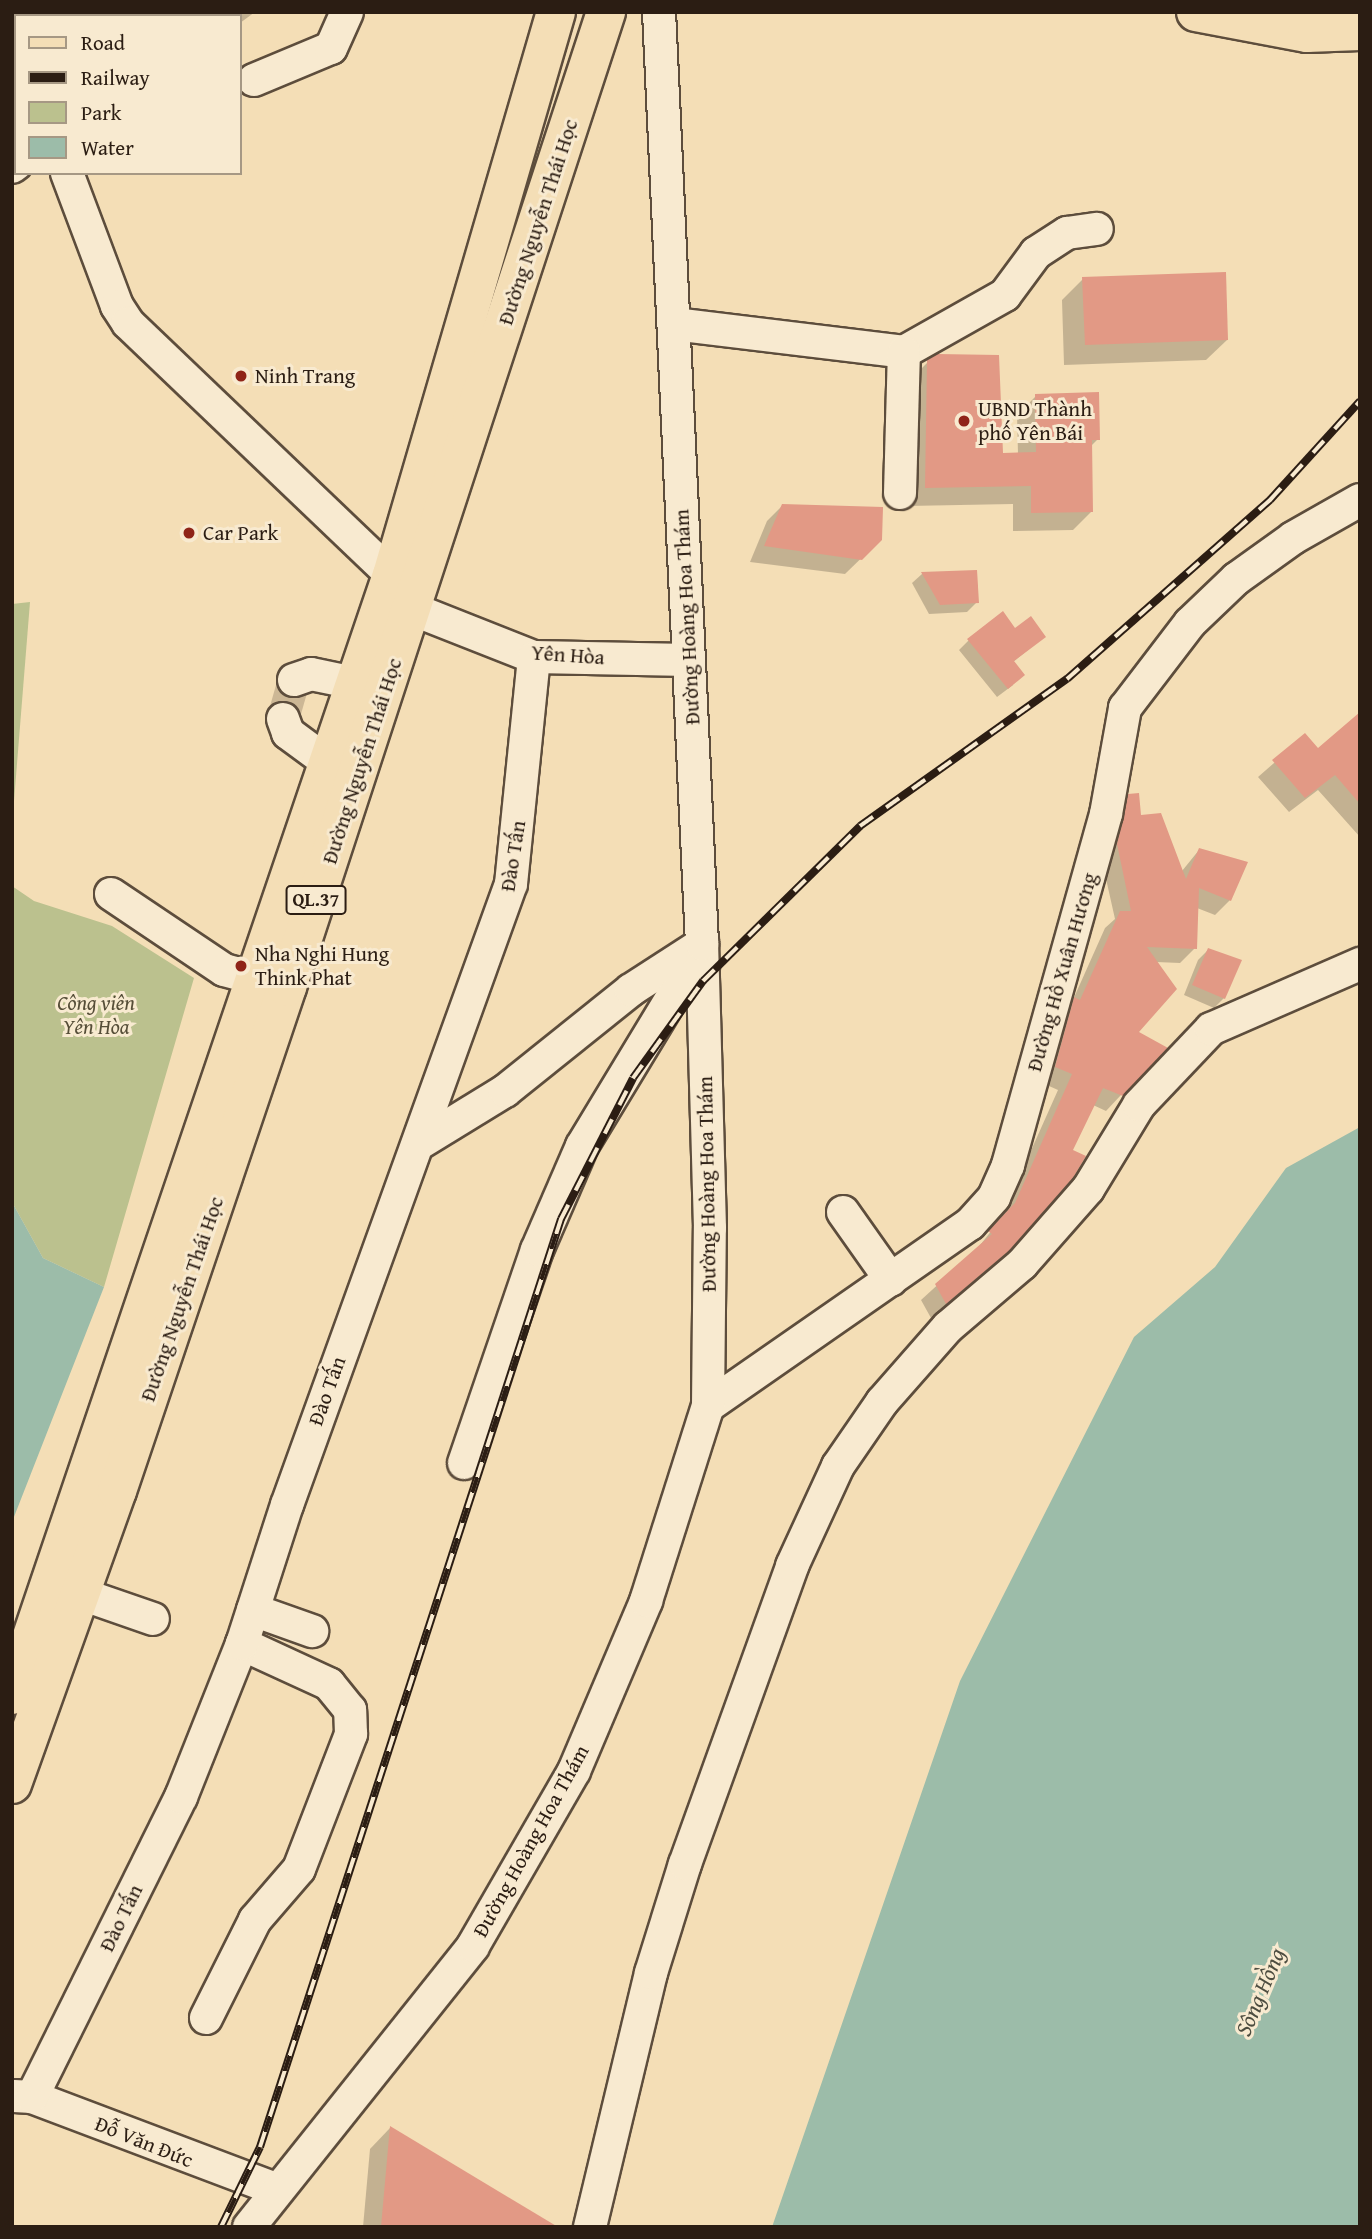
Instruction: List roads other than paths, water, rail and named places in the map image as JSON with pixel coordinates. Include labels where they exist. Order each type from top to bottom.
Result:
[{"type":"main road","name":"Đường Nguyễn Thái Học","points":[[12,1784],[81,1594],[272,983],[330,764],[391,575],[556,12]]},
{"type":"main road","name":"Đường Nguyễn Thái Học","points":[[12,1695],[272,983],[412,609],[606,12]]},
{"type":"main road","points":[[1196,12],[1307,33],[1360,31]]},
{"type":"street","points":[[254,80],[331,48],[347,12]]},
{"type":"street","name":"Đường Hoàng Hoa Thám","points":[[249,2227],[276,2189],[472,1947],[574,1771],[646,1601],[708,1406],[710,1228],[702,956],[659,12]]},
{"type":"street","points":[[68,175],[128,323],[391,575]]},
{"type":"street","points":[[674,324],[904,352],[1005,295],[1036,253],[1067,233],[1097,229]]},
{"type":"street","points":[[900,493],[904,352]]},
{"type":"street","name":"Đường Hồ Xuân Hương","points":[[708,1406],[970,1224],[1002,1182],[1106,814],[1119,727],[1130,699],[1190,624],[1236,579],[1293,538],[1360,500]]},
{"type":"street","name":"Yên Hòa","points":[[412,609],[534,657],[689,660]]},
{"type":"street","name":"Đào Tấn","points":[[22,2096],[181,1797],[242,1644],[370,1270],[420,1143],[511,884],[534,657]]},
{"type":"street","points":[[294,680],[311,674],[355,683]]},
{"type":"street","points":[[282,719],[288,733],[330,764]]},
{"type":"street","points":[[111,894],[224,970],[272,983]]},
{"type":"street","points":[[420,1143],[505,1091],[631,990],[702,956]]},
{"type":"street","points":[[464,1462],[537,1250],[582,1146],[673,996],[702,956]]},
{"type":"street","points":[[590,2227],[651,1973],[685,1864],[792,1566],[838,1466],[882,1402],[948,1327],[1022,1264],[1088,1189],[1139,1105],[1211,1029],[1360,964]]},
{"type":"street","points":[[843,1212],[891,1280]]},
{"type":"street","points":[[81,1594],[153,1619]]},
{"type":"street","points":[[253,1610],[312,1631]]},
{"type":"street","points":[[206,2018],[256,1920],[299,1869],[351,1734],[350,1710],[328,1684],[242,1644]]},
{"type":"street","name":"Đỗ Văn Đức","points":[[22,2096],[276,2189]]},
{"type":"water","name":"Sông Hồng","points":[[1360,1127],[1360,2227],[772,2227],[960,1681],[1134,1337],[1215,1267],[1286,1168]]},
{"type":"water","points":[[12,1202],[43,1258],[104,1287],[12,1522]]},
{"type":"tunnel","points":[[283,719],[294,680]]},
{"type":"railway","points":[[221,2227],[260,2147],[561,1219],[633,1078],[703,981],[860,826],[1067,679],[1270,500],[1360,401]]},
{"type":"place","name":"Ninh Trang","points":[[241,376]]},
{"type":"place","name":"UBND Thành phố Yên Bái","points":[[964,421]]},
{"type":"place","name":"Car Park","points":[[189,533]]},
{"type":"place","name":"Nha Nghi Hung Think Phat","points":[[241,966]]},
{"type":"park label","name":"Công viên Yên Hòa","points":[[96,1015]]}]
